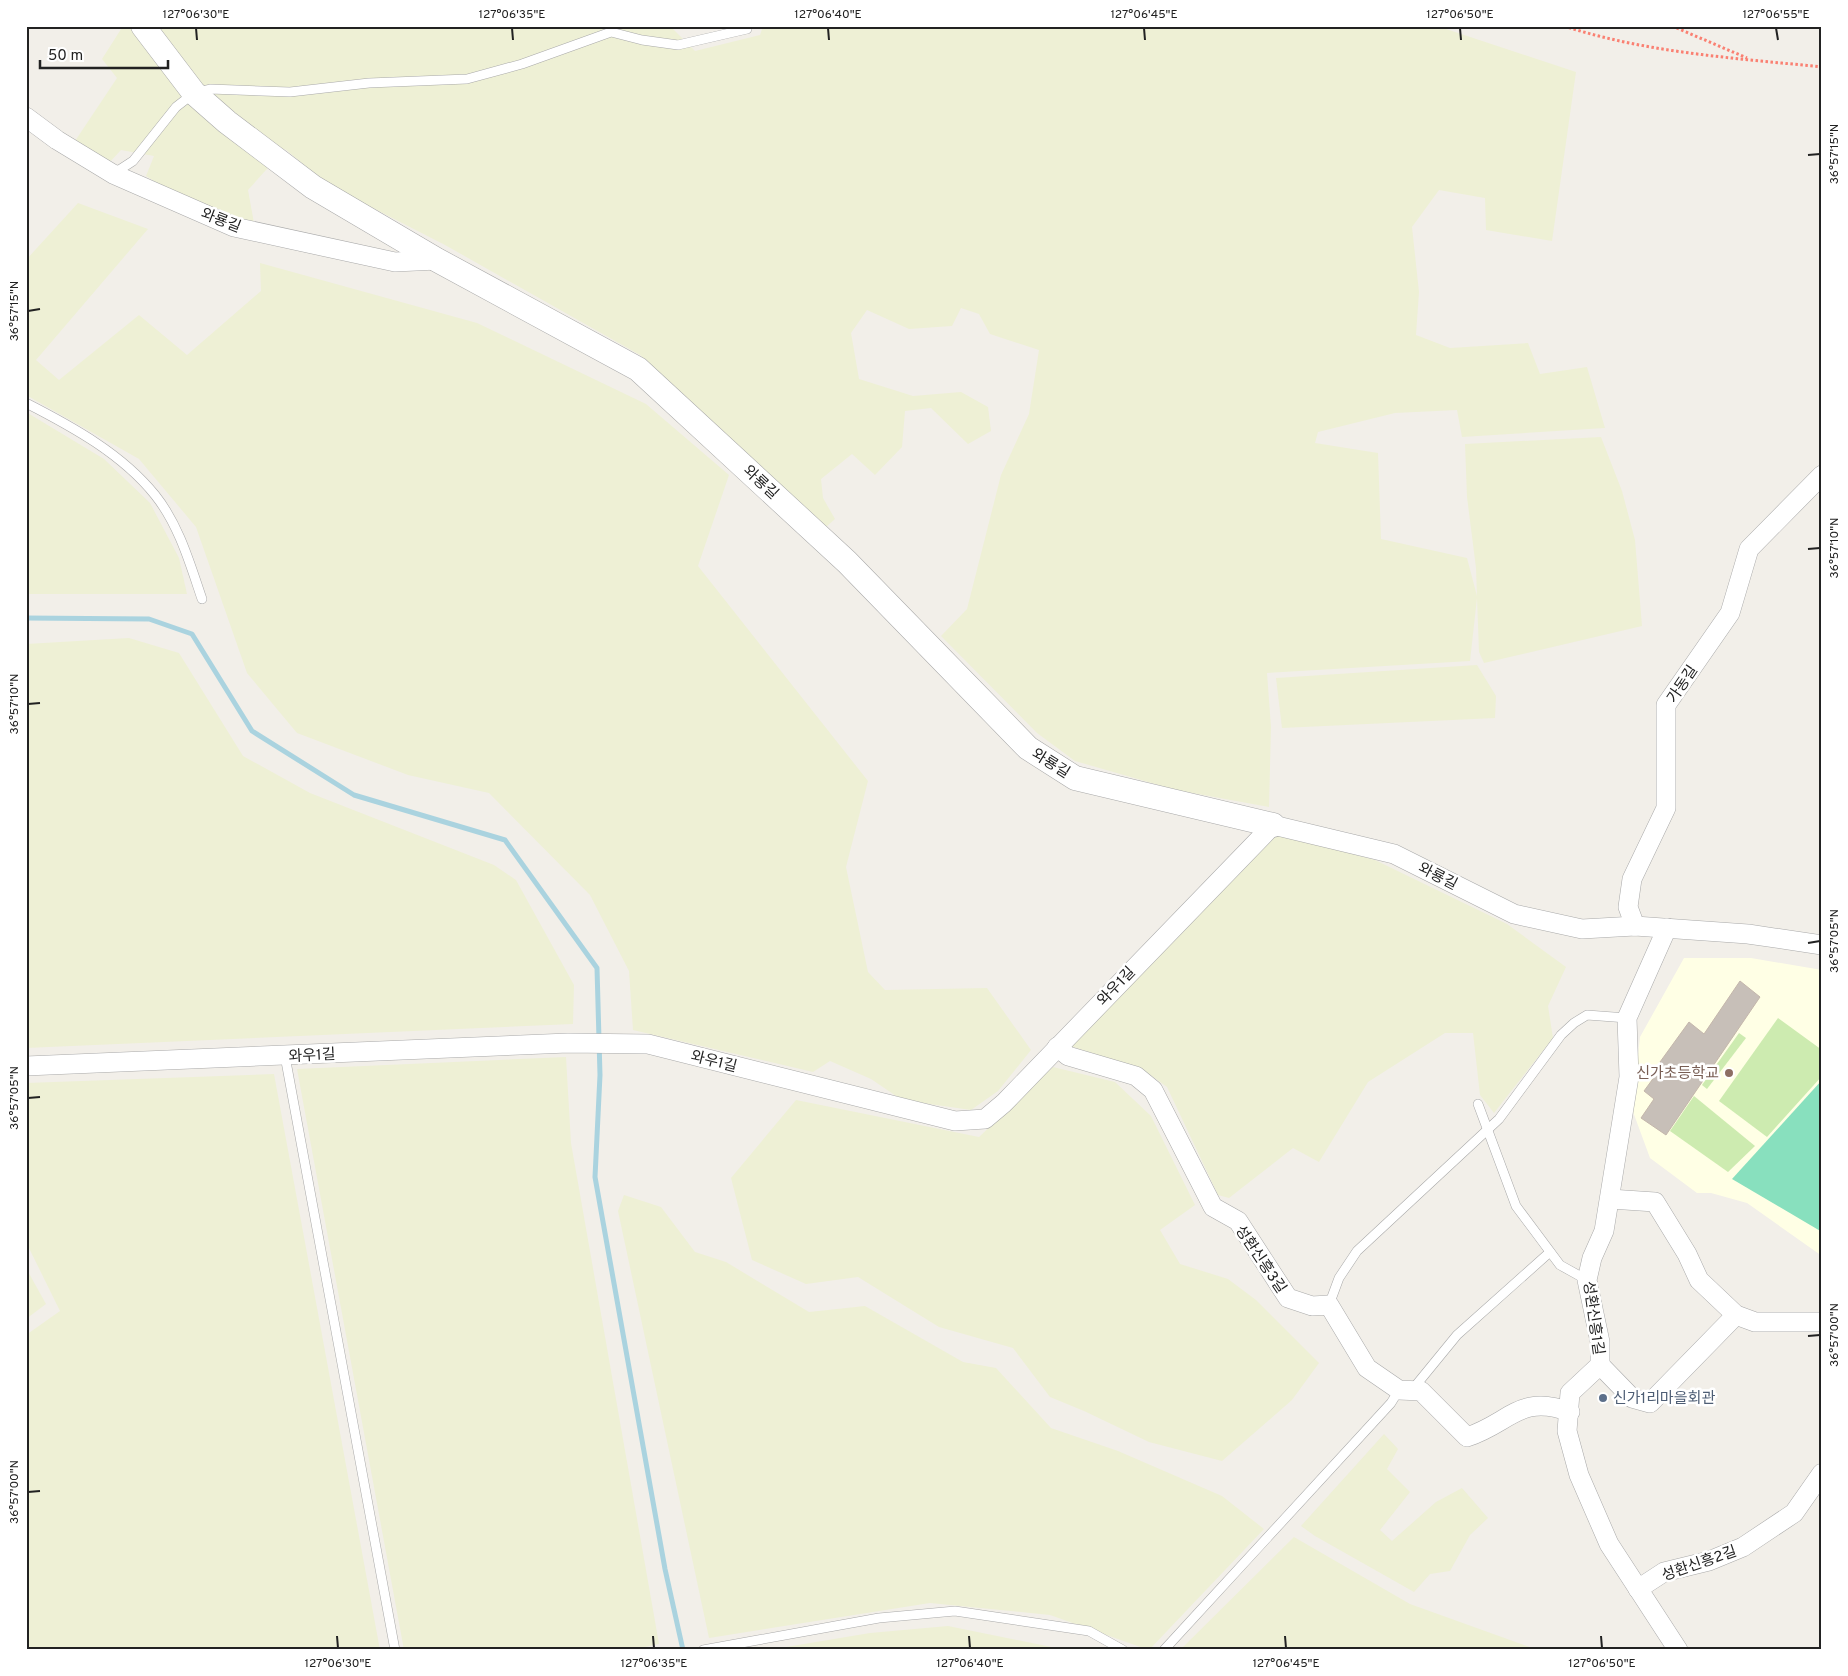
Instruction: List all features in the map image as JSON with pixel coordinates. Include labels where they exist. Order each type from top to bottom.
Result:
[{"type":"street","name":"와룡길","points":[[143,26],[194,93],[228,122],[313,187],[437,260],[638,369],[847,562],[1028,748],[1075,778],[1394,854],[1514,914],[1582,929],[1635,926],[1667,928],[1748,934],[1822,945]]},
{"type":"street","name":"와룡길","points":[[26,117],[57,140],[113,174],[234,227],[395,262],[437,260]]},
{"type":"street","name":"가동길","points":[[1635,926],[1628,908],[1632,879],[1666,808],[1666,705],[1730,613],[1749,549],[1822,475]]},
{"type":"street","name":"와우1길","points":[[26,1066],[568,1043],[648,1044],[955,1121],[985,1119],[1004,1103],[1056,1047],[1273,825]]},
{"type":"street","name":"성환신흥1길","points":[[1667,928],[1627,1018],[1629,1077],[1604,1231],[1592,1258],[1587,1280],[1600,1342],[1600,1365],[1570,1393],[1568,1432],[1579,1475],[1609,1544],[1678,1650]]},
{"type":"street","name":"성환신흥3길","points":[[1056,1047],[1068,1056],[1136,1076],[1153,1090],[1214,1208],[1238,1221],[1288,1298],[1312,1306],[1329,1305]]},
{"type":"street","points":[[1610,1199],[1655,1202],[1687,1254],[1699,1280],[1736,1315],[1755,1322],[1822,1322]]},
{"type":"street","points":[[1329,1305],[1367,1368],[1406,1390],[1421,1391],[1467,1437],[1485,1431],[1525,1406],[1552,1405],[1570,1412]]},
{"type":"street","points":[[1600,1365],[1632,1398],[1650,1403],[1736,1315]]},
{"type":"street","name":"성환신흥2길","points":[[1638,1590],[1664,1572],[1709,1561],[1744,1547],[1794,1513],[1822,1473]]},
{"type":"lane","points":[[113,174],[134,161],[176,107],[194,93],[210,89],[290,92],[370,83],[466,79],[522,64],[611,32],[642,40],[678,45],[747,29]]},
{"type":"lane","points":[[26,403],[116,455],[156,496],[181,539],[202,599]]},
{"type":"lane","points":[[1329,1305],[1339,1278],[1357,1251],[1487,1131],[1561,1035],[1574,1023],[1588,1015],[1627,1018]]},
{"type":"lane","points":[[285,1056],[395,1650]]},
{"type":"lane","points":[[1478,1104],[1516,1206],[1560,1265],[1587,1280]]},
{"type":"lane","points":[[1164,1650],[1391,1403],[1406,1390],[1457,1335],[1550,1252]]},
{"type":"lane","points":[[703,1650],[879,1618],[954,1611],[1089,1631],[1122,1650]]},
{"type":"path","points":[[1564,26],[1599,38],[1674,51],[1822,67]]},
{"type":"path","points":[[1672,26],[1752,60]]},
{"type":"shaded area","points":[[123,26],[670,26],[695,51],[760,35],[763,26],[1437,26],[1576,72],[1552,241],[1486,230],[1485,198],[1439,190],[1412,227],[1419,292],[1416,335],[1450,348],[1528,343],[1540,374],[1587,367],[1605,428],[1462,437],[1457,410],[1395,413],[1318,432],[1315,443],[1378,453],[1381,539],[1467,558],[1477,596],[1476,568],[1467,497],[1465,444],[1601,437],[1622,491],[1635,540],[1642,626],[1484,663],[1479,652],[1477,598],[1470,661],[1267,673],[1271,727],[1269,807],[1176,790],[1075,761],[1037,733],[941,636],[967,609],[1001,475],[1029,414],[1039,350],[990,334],[979,314],[961,308],[952,326],[909,329],[867,310],[851,333],[859,379],[913,396],[961,392],[988,407],[991,431],[968,444],[931,408],[905,411],[902,447],[875,475],[852,454],[821,479],[823,498],[835,519],[826,527],[640,355],[445,245],[328,185],[285,149],[248,190],[254,223],[179,197],[146,176],[154,156],[121,150],[109,163],[75,141],[117,78],[102,59]]},
{"type":"shaded area","points":[[78,203],[148,229],[36,360],[59,380],[139,315],[187,355],[261,291],[260,263],[477,323],[646,404],[729,475],[698,566],[868,781],[846,867],[868,972],[885,990],[987,988],[1031,1050],[998,1091],[971,1110],[902,1100],[871,1079],[830,1061],[813,1072],[633,1030],[629,971],[590,895],[489,793],[408,775],[297,733],[247,673],[196,527],[139,459],[26,395],[26,260]]},
{"type":"shaded area","points":[[26,412],[104,459],[150,503],[179,558],[187,594],[26,594]]},
{"type":"shaded area","points":[[129,638],[179,653],[243,756],[310,793],[494,865],[516,880],[574,985],[573,1024],[26,1048],[26,644]]},
{"type":"shaded area","points":[[1477,665],[1496,696],[1495,718],[1282,728],[1276,678]]},
{"type":"shaded area","points":[[1278,834],[1375,860],[1507,924],[1566,967],[1548,1006],[1553,1038],[1494,1113],[1480,1095],[1473,1033],[1445,1033],[1368,1082],[1319,1162],[1293,1148],[1229,1198],[1218,1195],[1167,1087],[1142,1069],[1070,1046]]},
{"type":"shaded area","name":"신가초등학교","points":[[1684,958],[1751,958],[1822,970],[1822,1256],[1747,1203],[1711,1193],[1697,1193],[1650,1158],[1632,1109],[1640,1037]]},
{"type":"shaded area","points":[[566,1057],[571,1143],[659,1644],[631,1650],[404,1650],[297,1069]]},
{"type":"shaded area","points":[[1053,1067],[1115,1082],[1151,1116],[1195,1205],[1160,1230],[1180,1264],[1228,1279],[1256,1300],[1319,1363],[1292,1400],[1222,1461],[1149,1442],[1050,1397],[1013,1348],[939,1327],[858,1277],[806,1284],[752,1260],[731,1178],[796,1100],[979,1137]]},
{"type":"shaded area","points":[[274,1074],[380,1650],[26,1650],[26,1335],[60,1311],[26,1242],[26,1083]]},
{"type":"shaded area","points":[[624,1195],[661,1207],[695,1252],[726,1262],[809,1312],[865,1306],[963,1362],[996,1368],[1051,1428],[1118,1451],[1222,1496],[1264,1529],[1149,1650],[1050,1615],[930,1603],[709,1638],[618,1211]]},
{"type":"shaded area","points":[[26,1268],[46,1304],[26,1319]]},
{"type":"shaded area","points":[[1384,1434],[1398,1449],[1387,1469],[1410,1492],[1380,1530],[1392,1541],[1436,1502],[1462,1488],[1488,1518],[1470,1535],[1450,1571],[1430,1574],[1414,1592],[1315,1536],[1301,1526]]},
{"type":"shaded area","points":[[1294,1537],[1410,1604],[1538,1650],[1180,1650]]},
{"type":"shaded area","points":[[948,1626],[1066,1650],[768,1650],[870,1633]]},
{"type":"green space","points":[[1778,1018],[1822,1050],[1822,1076],[1767,1137],[1719,1101]]},
{"type":"green space","points":[[1739,1033],[1746,1038],[1707,1089],[1702,1085]]},
{"type":"green space","points":[[1822,1080],[1822,1232],[1732,1179]]},
{"type":"green space","points":[[1694,1096],[1755,1146],[1728,1172],[1670,1131]]},
{"type":"building","points":[[1740,981],[1760,997],[1666,1135],[1641,1118],[1654,1099],[1644,1091],[1663,1065],[1660,1062],[1689,1022],[1704,1034]]},
{"type":"waterway","points":[[26,618],[149,619],[192,634],[252,731],[354,795],[505,840],[597,968],[600,1075],[595,1177],[665,1569],[683,1650]]},
{"type":"place","name":"신가초등학교","points":[[1729,1073]]},
{"type":"place","name":"신가1리마을회관","points":[[1603,1398]]}]
